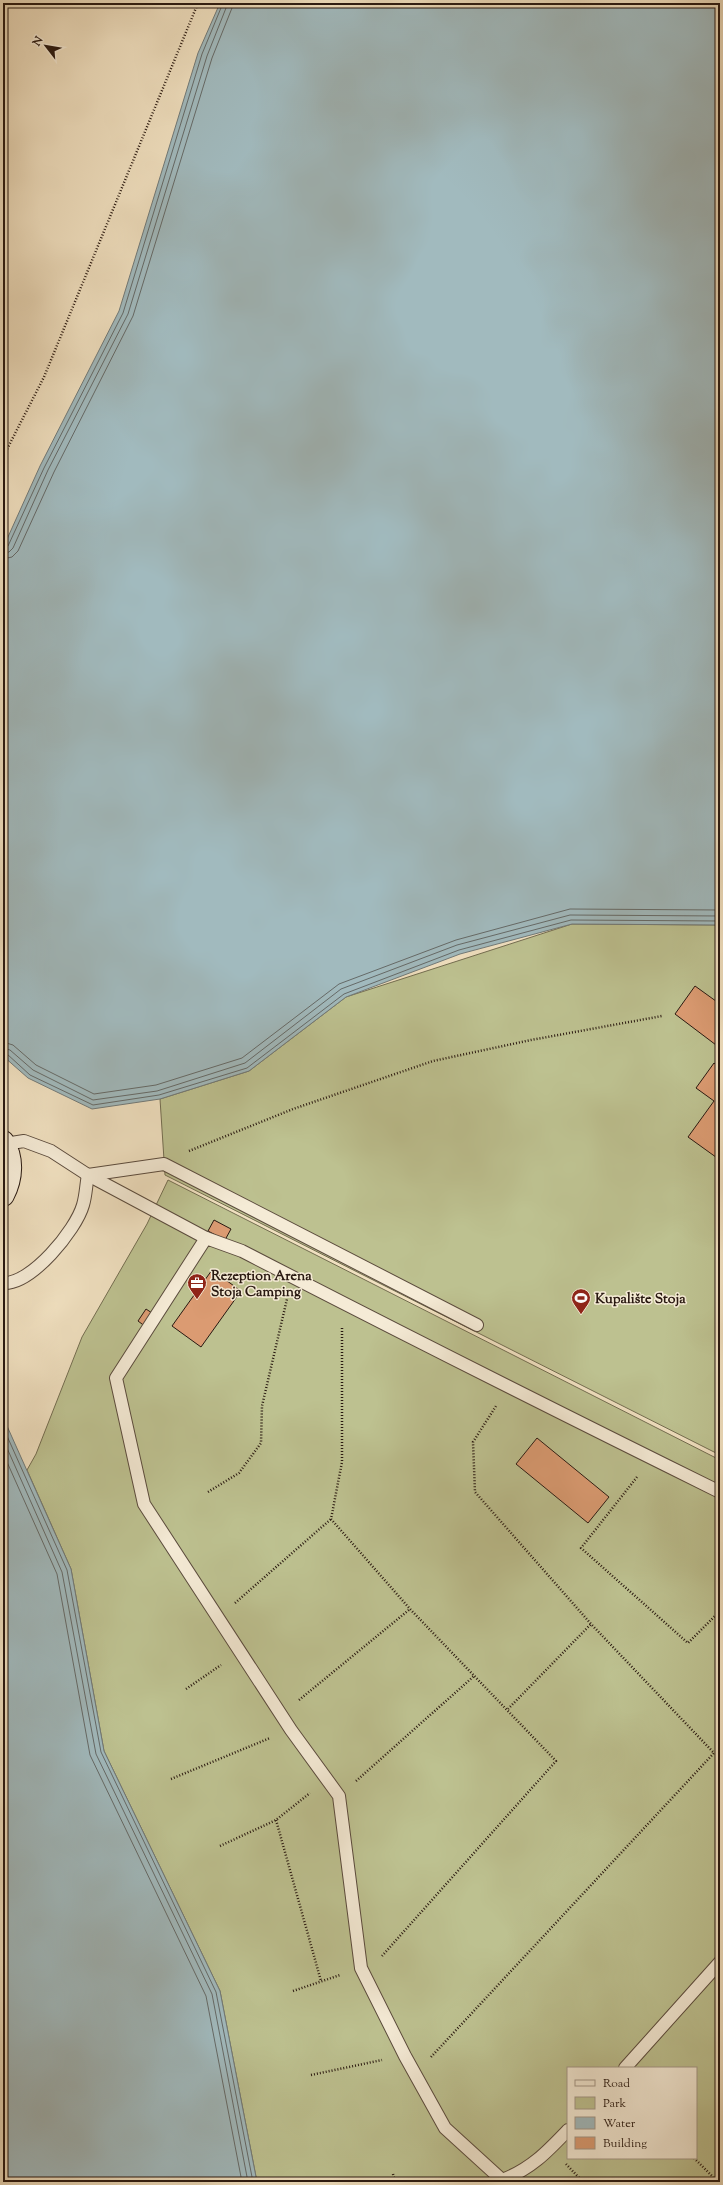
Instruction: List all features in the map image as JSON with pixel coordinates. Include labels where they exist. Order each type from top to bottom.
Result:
[{"type":"main road","points":[[3,1194],[10,1178],[10,1161],[4,1143]]},
{"type":"lane","points":[[4,1143],[24,1141],[51,1151],[88,1175],[206,1238],[242,1251],[461,1364],[510,1386],[720,1492]]},
{"type":"lane","points":[[88,1175],[164,1164],[477,1325]]},
{"type":"lane","points":[[3,1283],[28,1275],[54,1252],[70,1232],[83,1206],[88,1175]]},
{"type":"lane","points":[[206,1238],[116,1378],[144,1504],[291,1730],[339,1796],[363,1972],[404,2056],[445,2128],[502,2180],[522,2177],[567,2131]]},
{"type":"lane","points":[[626,2067],[720,1962]]},
{"type":"path","points":[[3,457],[44,377],[198,3]]},
{"type":"path","points":[[164,1164],[191,1149],[293,1109],[433,1061],[531,1040],[662,1016]]},
{"type":"path","points":[[208,1492],[239,1473],[261,1443],[262,1406],[292,1277]]},
{"type":"path","points":[[217,1617],[331,1519],[342,1462],[342,1303]]},
{"type":"path","points":[[414,2074],[714,1754],[591,1624],[475,1492],[473,1442],[510,1386]]},
{"type":"path","points":[[652,1458],[581,1548],[688,1643],[720,1611]]},
{"type":"path","points":[[293,1991],[322,1981],[363,1972],[556,1761],[508,1709],[410,1610],[331,1519]]},
{"type":"path","points":[[281,1715],[410,1610]]},
{"type":"path","points":[[508,1709],[591,1624]]},
{"type":"path","points":[[186,1689],[240,1652]]},
{"type":"path","points":[[339,1796],[474,1676]]},
{"type":"path","points":[[171,1779],[291,1730]]},
{"type":"path","points":[[220,1846],[276,1820],[327,1778]]},
{"type":"path","points":[[276,1820],[322,1981]]},
{"type":"path","points":[[312,2075],[404,2056]]},
{"type":"path","points":[[695,2159],[718,2182]]},
{"type":"path","points":[[393,2174],[395,2182]]},
{"type":"green space","name":"Kupalište Stoja","points":[[572,924],[720,925],[720,1455],[165,1175],[160,1099],[249,1071],[346,997]]},
{"type":"green space","points":[[168,1180],[720,1460],[720,2182],[257,2182],[220,1991],[104,1751],[71,1569],[27,1470],[36,1454],[82,1337],[147,1224]]},
{"type":"water","points":[[220,3],[720,3],[720,925],[572,924],[460,954],[346,997],[249,1071],[160,1099],[92,1109],[28,1078],[3,1056],[3,548],[40,466],[119,311],[198,53]]},
{"type":"water","points":[[3,1417],[71,1569],[104,1751],[220,1991],[257,2182],[3,2182]]},
{"type":"building","points":[[695,986],[720,1004],[720,1048],[675,1014]]},
{"type":"building","points":[[714,1063],[720,1068],[720,1160],[688,1137],[714,1101],[696,1088]]},
{"type":"building","points":[[214,1220],[231,1229],[225,1240],[208,1231]]},
{"type":"building","points":[[212,1270],[241,1291],[201,1347],[172,1326]]},
{"type":"building","points":[[146,1309],[155,1315],[146,1327],[138,1321]]},
{"type":"building","points":[[537,1438],[609,1497],[588,1523],[516,1464]]},
{"type":"place","name":"Rezeption Arena Stoja Camping","points":[[197,1300]]},
{"type":"place","name":"Kupalište Stoja","points":[[581,1315]]}]
